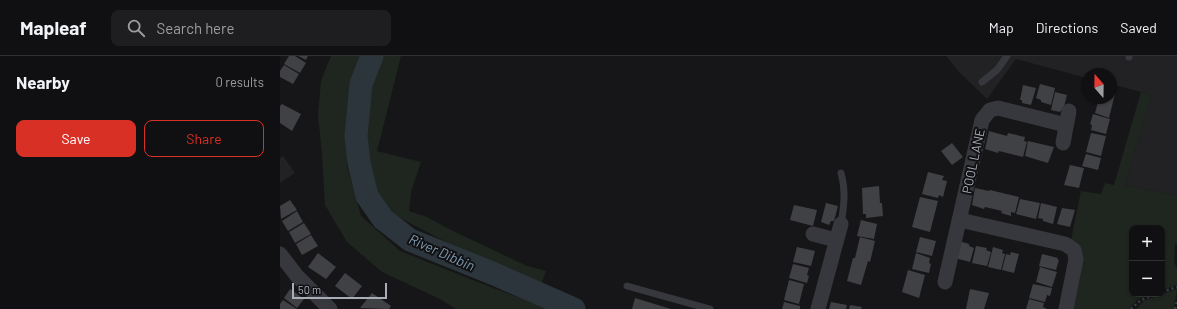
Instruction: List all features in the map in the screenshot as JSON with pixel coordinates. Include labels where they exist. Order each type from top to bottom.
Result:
[{"type":"street","name":"POOL LANE","points":[[946,282],[982,120],[990,110],[998,108],[1068,118],[1063,143]]},
{"type":"street","points":[[960,220],[1065,244],[1074,250],[1076,259],[1066,309]]},
{"type":"street","points":[[818,309],[841,224]]},
{"type":"street","points":[[813,234],[836,240]]},
{"type":"street","points":[[281,257],[296,276],[330,309]]},
{"type":"lane","points":[[982,82],[998,70],[1007,56]]},
{"type":"lane","points":[[841,173],[844,186],[844,203],[841,224]]},
{"type":"lane","points":[[627,286],[710,309]]},
{"type":"path","points":[[1165,291],[1177,287]]},
{"type":"path","points":[[1131,309],[1141,300],[1149,297]]},
{"type":"path","points":[[1175,309],[1177,302]]},
{"type":"shaded area","points":[[331,56],[361,56],[350,100],[347,135],[347,166],[361,216],[400,251],[536,304],[545,309],[456,309],[440,299],[382,272],[347,242],[325,205],[318,115],[321,81]]},
{"type":"shaded area","points":[[381,56],[401,56],[377,151],[421,162],[411,192],[409,211],[427,217],[527,266],[546,271],[541,285],[469,253],[406,221],[386,207],[376,195],[369,180],[364,145],[367,107]]},
{"type":"shaded area","points":[[946,56],[1177,56],[1177,196],[1125,185],[1152,95],[1117,86],[1117,68],[1081,68],[1081,76],[1016,59],[987,99],[959,72]]},
{"type":"shaded area","points":[[1141,92],[1152,95],[1125,185],[1177,196],[1177,245],[1175,243],[1174,262],[1177,269],[1177,285],[1165,289],[1165,225],[1129,225],[1129,297],[1144,297],[1137,300],[1129,309],[1071,309],[1071,240],[1081,191],[1101,194],[1105,183],[1114,185]]},
{"type":"shaded area","points":[[283,156],[295,173],[280,183],[280,158]]},
{"type":"shaded area","points":[[1177,289],[1174,309],[1136,309],[1145,300],[1154,297],[1165,297],[1165,293]]},
{"type":"building","points":[[289,56],[295,56],[306,63],[300,73],[284,64]]},
{"type":"building","points":[[298,56],[308,56],[306,60]]},
{"type":"building","points":[[284,65],[299,74],[293,84],[280,77],[280,71]]},
{"type":"building","points":[[1040,84],[1055,88],[1051,105],[1041,102],[1041,100],[1036,98]]},
{"type":"building","points":[[1023,85],[1036,88],[1031,105],[1022,103],[1022,100],[1020,100]]},
{"type":"building","points":[[1055,92],[1067,95],[1063,111],[1061,110],[1060,112],[1051,110]]},
{"type":"building","points":[[282,104],[301,114],[292,131],[280,123],[280,106]]},
{"type":"building","points":[[1097,104],[1112,104],[1109,118],[1095,113]]},
{"type":"building","points":[[1093,114],[1110,119],[1106,134],[1091,130],[1092,125],[1090,124]]},
{"type":"building","points":[[989,131],[1007,136],[1008,133],[1025,137],[1024,141],[1027,142],[1023,157],[999,151],[998,153],[985,149]]},
{"type":"building","points":[[1091,133],[1106,136],[1101,156],[1086,152]]},
{"type":"building","points":[[1028,141],[1054,147],[1048,163],[1025,156]]},
{"type":"building","points":[[952,143],[963,157],[952,165],[941,151]]},
{"type":"building","points":[[1086,154],[1101,158],[1098,170],[1082,166]]},
{"type":"building","points":[[1070,165],[1084,168],[1079,188],[1064,185]]},
{"type":"building","points":[[928,172],[944,176],[942,180],[947,181],[943,197],[939,195],[938,198],[922,194]]},
{"type":"building","points":[[879,186],[880,203],[882,203],[883,216],[866,218],[866,214],[863,214],[862,188]]},
{"type":"building","points":[[975,188],[1019,197],[1015,213],[1011,212],[1011,216],[1001,213],[1002,211],[985,207],[984,209],[972,205]]},
{"type":"building","points":[[920,197],[938,201],[930,232],[912,227]]},
{"type":"building","points":[[1020,199],[1040,203],[1036,219],[1016,214]]},
{"type":"building","points":[[290,200],[297,210],[281,219],[280,206]]},
{"type":"building","points":[[826,203],[838,206],[834,221],[831,221],[829,225],[821,222]]},
{"type":"building","points":[[1041,203],[1057,207],[1053,224],[1038,218]]},
{"type":"building","points":[[794,205],[817,210],[813,226],[790,220]]},
{"type":"building","points":[[1062,208],[1075,210],[1070,227],[1057,224]]},
{"type":"building","points":[[297,211],[303,222],[288,231],[282,221]]},
{"type":"building","points":[[861,220],[877,224],[874,239],[857,236]]},
{"type":"building","points":[[304,223],[311,234],[295,243],[289,232]]},
{"type":"building","points":[[311,235],[318,246],[302,255],[296,244]]},
{"type":"building","points":[[860,237],[875,241],[870,262],[868,261],[861,285],[847,281]]},
{"type":"building","points":[[920,237],[936,241],[932,256],[916,252]]},
{"type":"building","points":[[959,241],[969,244],[969,246],[974,248],[970,262],[955,258]]},
{"type":"building","points":[[976,246],[987,248],[986,250],[991,252],[987,266],[972,263]]},
{"type":"building","points":[[797,247],[815,251],[811,266],[793,262]]},
{"type":"building","points":[[993,247],[1003,250],[1002,253],[1005,254],[1001,270],[988,267]]},
{"type":"building","points":[[1011,252],[1019,254],[1014,273],[1002,270],[1006,254],[1010,255]]},
{"type":"building","points":[[318,253],[336,267],[326,279],[308,267]]},
{"type":"building","points":[[916,253],[930,258],[929,263],[931,264],[929,273],[912,269]]},
{"type":"building","points":[[1042,254],[1058,258],[1057,259],[1059,260],[1056,270],[1039,266]]},
{"type":"building","points":[[793,264],[809,268],[807,283],[789,278]]},
{"type":"building","points":[[1040,267],[1057,272],[1052,287],[1036,282]]},
{"type":"building","points":[[908,270],[925,275],[919,298],[902,292]]},
{"type":"building","points":[[345,273],[362,286],[352,299],[335,286]]},
{"type":"building","points":[[789,280],[804,284],[799,304],[784,300]]},
{"type":"building","points":[[1033,284],[1052,288],[1050,296],[1047,295],[1045,302],[1029,298]]},
{"type":"building","points":[[290,289],[304,299],[297,308],[284,298]]},
{"type":"building","points":[[970,289],[989,293],[984,309],[966,309]]},
{"type":"building","points":[[372,293],[391,306],[389,309],[360,308]]},
{"type":"building","points":[[635,298],[671,309],[632,309]]},
{"type":"building","points":[[1029,299],[1044,303],[1043,307],[1047,309],[1026,309]]},
{"type":"building","points":[[283,300],[297,309],[280,309],[280,304]]},
{"type":"building","points":[[784,302],[800,306],[800,309],[782,309]]},
{"type":"building","points":[[831,302],[847,305],[846,309],[829,309]]},
{"type":"building","points":[[850,305],[862,307],[861,309],[849,309]]},
{"type":"waterway","name":"River Dibbin","points":[[372,56],[361,84],[356,136],[359,163],[367,196],[383,219],[410,240],[492,273],[574,309]]}]
